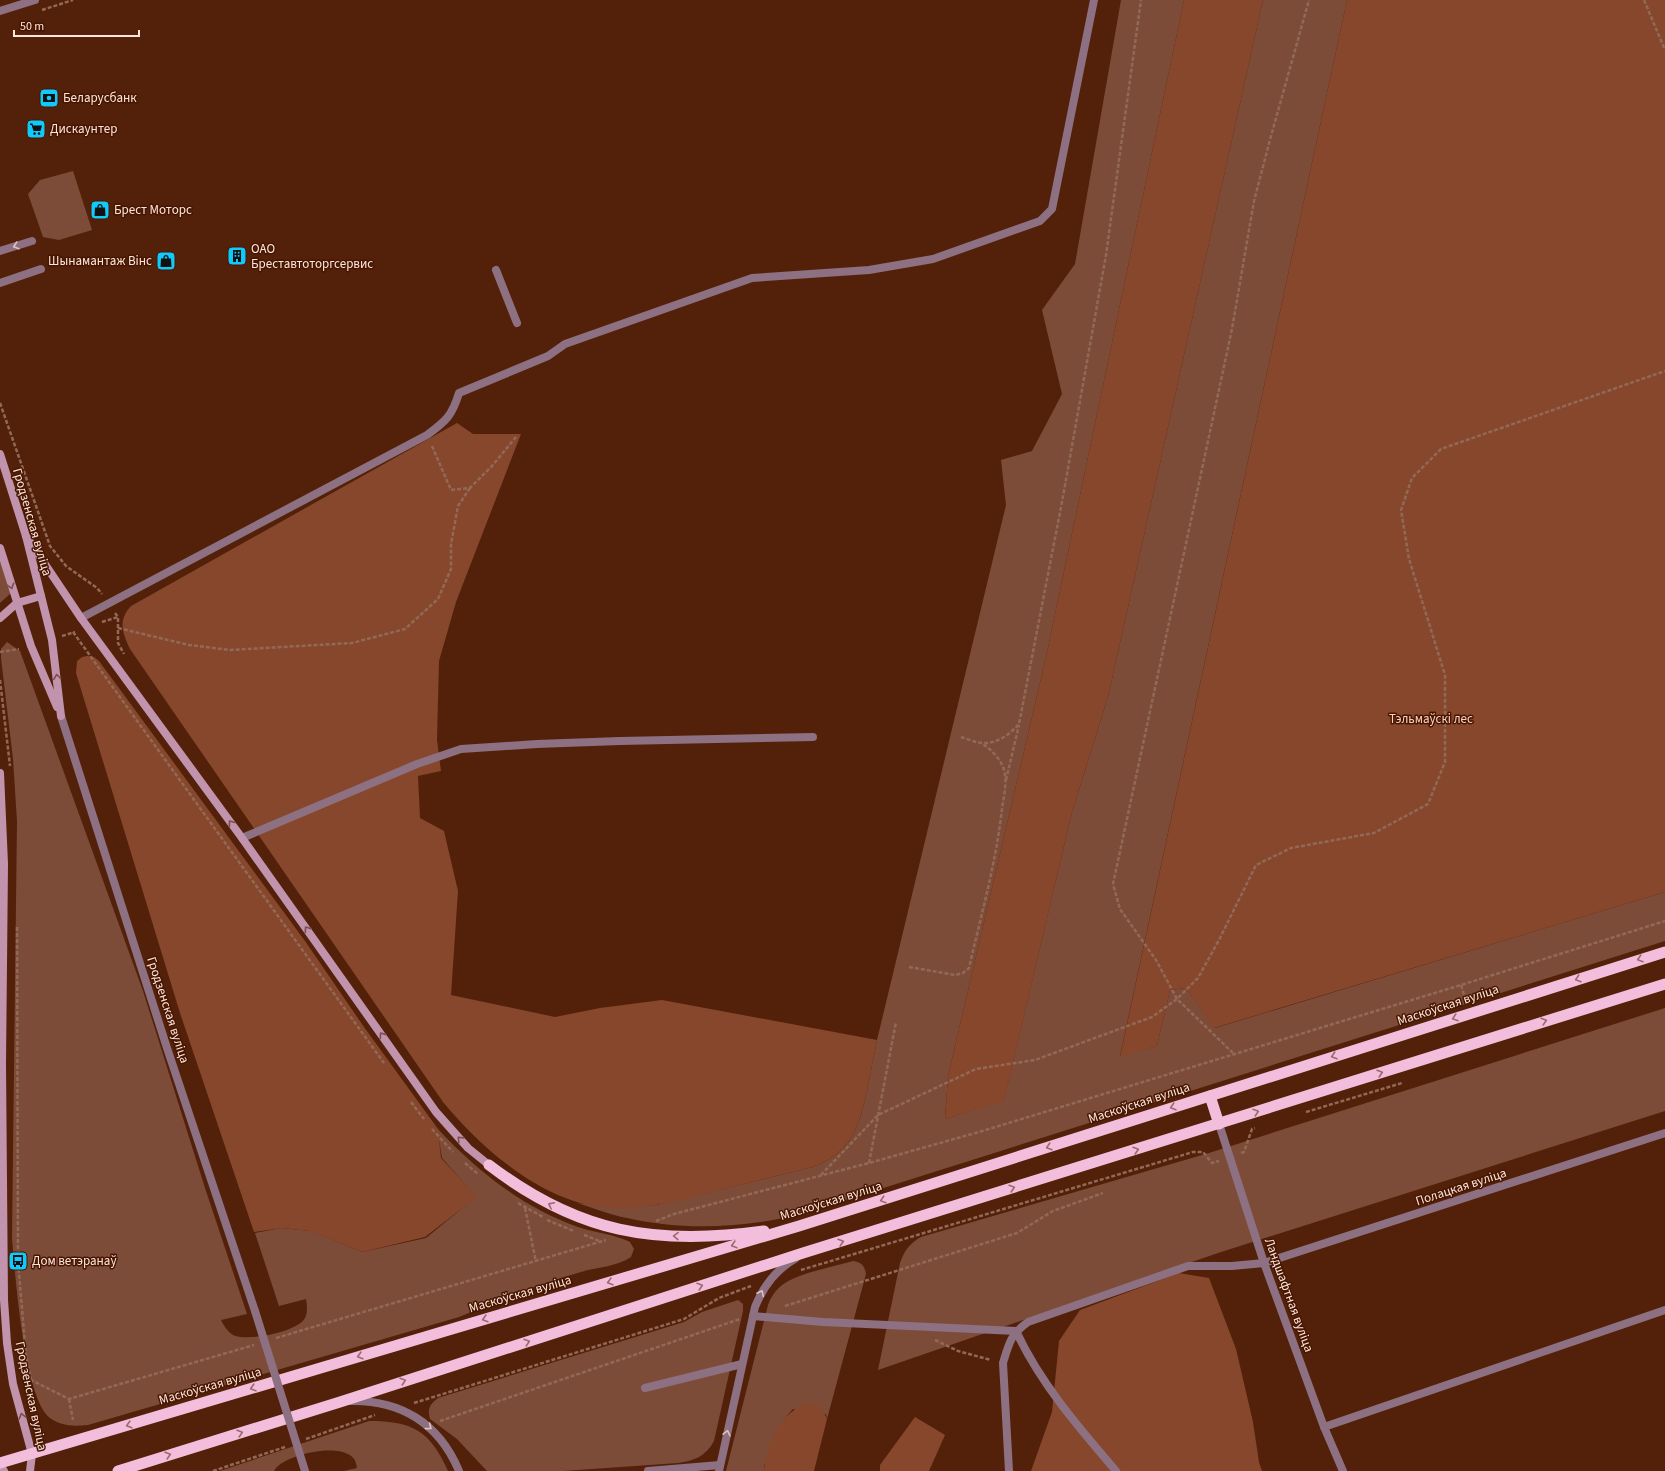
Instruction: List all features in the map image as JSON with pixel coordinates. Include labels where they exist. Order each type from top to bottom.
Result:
[{"type":"highway","name":"Маскоўская вуліца","points":[[0,1464],[799,1226],[1665,952]]},
{"type":"highway","points":[[118,1471],[340,1402],[803,1253],[1665,984]]},
{"type":"highway","points":[[1210,1096],[1219,1124]]},
{"type":"highway","points":[[488,1165],[508,1180],[551,1206],[589,1221],[624,1231],[676,1237],[705,1237],[799,1226]]},
{"type":"main road","name":"Гродзенская вуліца","points":[[0,454],[26,536],[52,640],[61,716]]},
{"type":"main road","points":[[26,536],[81,618],[242,838],[436,1112],[468,1148],[488,1165]]},
{"type":"main road","name":"Гродзенская вуліца","points":[[0,548],[31,646],[61,716]]},
{"type":"main road","name":"Гродзенская вуліца","points":[[0,618],[17,603],[41,596]]},
{"type":"main road","name":"Гродзенская вуліца","points":[[0,773],[2,864],[4,1300],[7,1343],[13,1384],[32,1454],[30,1471]]},
{"type":"main road","points":[[0,1464],[4,1471]]},
{"type":"street","points":[[0,11],[35,0]]},
{"type":"street","points":[[81,618],[427,435],[444,422],[454,409],[459,394],[548,356],[565,344],[752,278],[869,270],[933,259],[1040,221],[1052,209],[1094,0]]},
{"type":"street","points":[[0,251],[32,241]]},
{"type":"street","points":[[0,283],[41,269]]},
{"type":"street","points":[[496,270],[517,323]]},
{"type":"street","name":"Гродзенская вуліца","points":[[61,716],[167,1048],[255,1310],[305,1471]]},
{"type":"street","points":[[242,838],[417,764],[461,749],[620,741],[813,737]]},
{"type":"street","name":"Ландшафтная вуліца","points":[[1219,1124],[1264,1263],[1324,1427],[1343,1471]]},
{"type":"street","name":"Полацкая вуліца","points":[[1016,1331],[1028,1322],[1188,1266],[1232,1266],[1264,1263],[1665,1134]]},
{"type":"street","points":[[648,1471],[719,1468],[753,1316],[759,1297],[770,1280],[784,1266],[803,1253]]},
{"type":"street","points":[[1324,1427],[1665,1310]]},
{"type":"street","points":[[753,1316],[823,1322],[1016,1331]]},
{"type":"street","points":[[1009,1471],[1004,1363],[1008,1346],[1016,1331]]},
{"type":"street","points":[[1016,1331],[1042,1378],[1082,1431],[1116,1471]]},
{"type":"street","points":[[645,1388],[742,1364]]},
{"type":"street","points":[[340,1402],[368,1402],[397,1408],[426,1424],[437,1433],[446,1444],[460,1471]]},
{"type":"path","points":[[909,967],[955,975],[963,973],[969,968],[998,839],[1006,782],[1019,724],[1062,502],[1106,255],[1141,0]]},
{"type":"path","points":[[1233,1054],[1177,999],[1156,960],[1120,909],[1112,884],[1232,329],[1254,201],[1309,0]]},
{"type":"path","points":[[1644,0],[1665,50]]},
{"type":"path","points":[[820,1176],[878,1115],[976,1069],[1035,1060],[1152,1017],[1177,999],[1198,978],[1256,865],[1291,848],[1374,833],[1428,804],[1445,762],[1445,675],[1409,559],[1401,510],[1412,478],[1441,449],[1665,371]]},
{"type":"path","points":[[0,403],[50,546],[66,566],[97,588],[118,617]]},
{"type":"path","points":[[427,435],[451,490],[470,488]]},
{"type":"path","points":[[118,628],[189,645],[230,650],[352,643],[405,628],[438,599],[451,569],[451,544],[458,506],[470,488],[492,466],[516,437]]},
{"type":"path","points":[[0,652],[12,650]]},
{"type":"path","points":[[982,744],[1004,737],[1019,724]]},
{"type":"path","points":[[961,737],[982,744],[994,753],[1003,767],[1006,782]]},
{"type":"path","points":[[653,1222],[674,1214],[868,1163],[1009,1123],[1665,921]]},
{"type":"path","points":[[868,1163],[896,1022]]},
{"type":"path","points":[[1303,1113],[1402,1083]]},
{"type":"path","points":[[800,1270],[1193,1152],[1203,1152],[1212,1163],[1244,1152],[1252,1129],[1259,1127]]},
{"type":"path","points":[[17,1159],[18,1261],[26,1356],[31,1380],[69,1399],[260,1343]]},
{"type":"path","points":[[525,1208],[536,1262]]},
{"type":"path","points":[[276,1338],[602,1242],[624,1231]]},
{"type":"path","points":[[302,1441],[397,1408],[684,1319],[719,1298],[770,1280]]},
{"type":"path","points":[[933,1339],[958,1351],[1004,1363]]},
{"type":"path","points":[[69,1399],[72,1420]]},
{"type":"path","points":[[213,1471],[287,1446]]},
{"type":"shaded area","points":[[1121,0],[1184,0],[1046,657],[948,1076],[945,1119],[1004,1100],[1072,812],[1108,697],[1263,0],[1347,0],[1120,1056],[1157,1046],[1170,990],[1186,988],[1215,1028],[1665,892],[1665,941],[801,1214],[780,1219],[736,1225],[671,1225],[627,1218],[577,1203],[616,1208],[657,1205],[813,1167],[837,1154],[852,1137],[857,1128],[1006,505],[1001,460],[1032,451],[1062,394],[1042,310],[1075,264]]},
{"type":"shaded area","points":[[73,171],[92,230],[59,240],[43,237],[28,194],[40,180]]},
{"type":"shaded area","points":[[0,548],[11,593],[0,603]]},
{"type":"shaded area","points":[[7,642],[20,651],[143,991],[205,1188],[247,1314],[221,1320],[229,1332],[240,1337],[271,1334],[293,1328],[306,1316],[306,1299],[279,1306],[255,1233],[281,1228],[311,1231],[362,1252],[426,1238],[476,1197],[442,1158],[437,1128],[484,1173],[519,1198],[558,1219],[578,1227],[618,1237],[630,1242],[634,1249],[631,1257],[613,1265],[587,1270],[534,1287],[459,1317],[88,1425],[73,1426],[59,1423],[50,1418],[41,1406],[27,1361],[18,1305],[12,1238],[17,821],[13,759],[1,658],[1,649]]},
{"type":"shaded area","points":[[1665,1008],[1665,1111],[1218,1253],[878,1370],[900,1263],[908,1248],[921,1237],[1209,1153]]},
{"type":"shaded area","points":[[853,1261],[862,1265],[866,1274],[827,1419],[826,1414],[793,1409],[787,1415],[779,1429],[764,1466],[764,1471],[726,1471],[768,1305],[772,1297],[782,1285],[797,1277]]},
{"type":"shaded area","points":[[738,1300],[743,1304],[743,1311],[714,1441],[703,1454],[689,1461],[563,1471],[487,1471],[457,1439],[430,1419],[430,1407],[438,1398],[684,1322],[702,1312]]},
{"type":"shaded area","points":[[369,1421],[397,1423],[409,1426],[418,1431],[434,1446],[448,1471],[344,1471],[357,1468],[354,1459],[347,1454],[337,1451],[325,1451],[299,1455],[279,1465],[274,1471],[220,1471]]},
{"type":"green space","points":[[1184,0],[1263,0],[1108,697],[1072,812],[1004,1101],[945,1119],[948,1076],[1046,657]]},
{"type":"green space","name":"Тэльмаўскі лес","points":[[1347,0],[1665,0],[1665,892],[1214,1028],[1186,988],[1170,990],[1157,1046],[1120,1057]]},
{"type":"green space","points":[[457,423],[473,434],[521,434],[456,602],[439,661],[437,740],[441,771],[418,776],[420,818],[444,831],[458,891],[451,995],[555,1017],[600,1008],[662,1000],[877,1040],[867,1091],[857,1128],[845,1146],[837,1154],[826,1161],[813,1167],[658,1205],[629,1208],[599,1207],[577,1202],[555,1194],[512,1168],[475,1136],[443,1102],[130,649],[123,632],[123,621],[124,616],[131,606]]},
{"type":"green space","points":[[82,657],[94,657],[99,661],[305,941],[364,1027],[438,1129],[441,1158],[477,1197],[425,1237],[362,1252],[310,1231],[282,1228],[254,1232],[180,1013],[76,673],[77,661]]},
{"type":"green space","points":[[1179,1273],[1209,1278],[1236,1349],[1253,1422],[1259,1462],[1262,1471],[1031,1471],[1052,1412],[1059,1341],[1080,1310]]},
{"type":"green space","points":[[809,1402],[818,1404],[822,1408],[827,1419],[814,1471],[764,1471],[768,1450],[777,1429],[783,1420],[799,1406]]},
{"type":"green space","points":[[915,1417],[945,1435],[929,1471],[880,1471],[880,1465]]},
{"type":"place","name":"Беларусбанк","points":[[49,98]]},
{"type":"place","name":"Дискаунтер","points":[[36,129]]},
{"type":"place","name":"Брест Моторс","points":[[100,210]]},
{"type":"place","name":"ОАО Бреставтоторгсервис","points":[[237,256]]},
{"type":"place","name":"Шынамантаж Вінс","points":[[166,261]]},
{"type":"place","name":"Дом ветэранаў","points":[[18,1261]]}]
